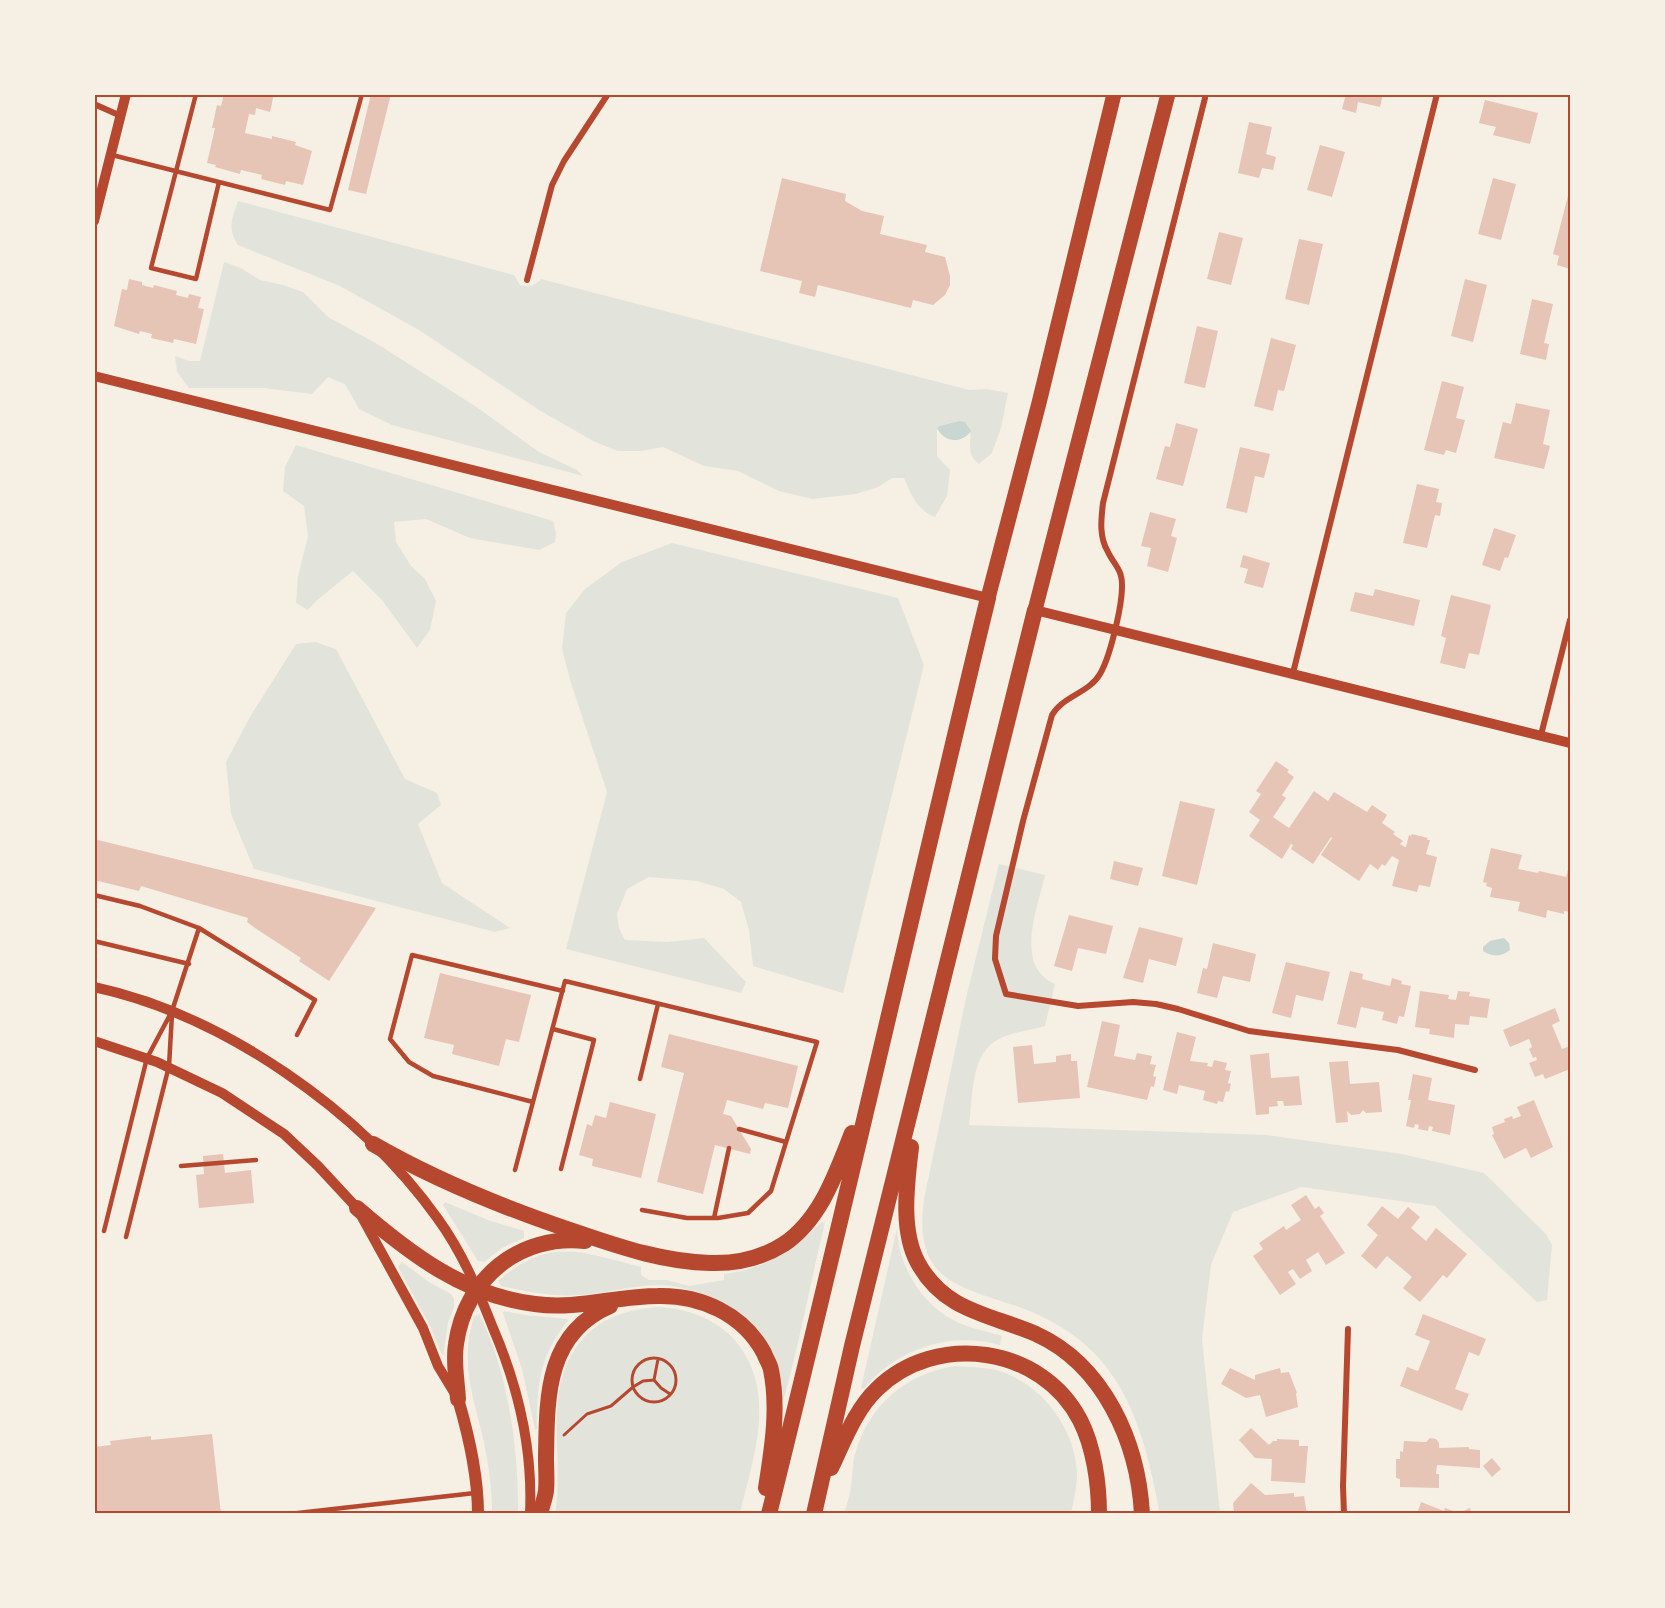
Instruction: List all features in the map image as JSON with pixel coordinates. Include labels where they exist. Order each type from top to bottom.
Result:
[{"type":"highway","points":[[769,1514],[814,1335],[988,598],[1039,403],[1114,94]]},
{"type":"highway","points":[[814,1514],[852,1346],[1035,610],[1166,98]]},
{"type":"highway","points":[[458,1399],[454,1359],[456,1344],[468,1305],[477,1288],[505,1259],[523,1249],[561,1240],[595,1242],[684,1261],[710,1263],[752,1258],[769,1253],[784,1244],[809,1221],[818,1208],[838,1167],[872,1082]]},
{"type":"highway","points":[[915,1094],[908,1180],[908,1220],[910,1243],[918,1262],[930,1281],[945,1297],[970,1311],[1036,1334],[1081,1364],[1099,1386],[1119,1418],[1133,1458],[1143,1508]]},
{"type":"highway","points":[[373,1144],[417,1170],[488,1200],[628,1250]]},
{"type":"highway","points":[[357,1208],[421,1260],[447,1275],[513,1300],[536,1305],[591,1304],[657,1296],[687,1298],[728,1313],[745,1326],[759,1344],[771,1367],[774,1436],[762,1514]]},
{"type":"highway","points":[[540,1514],[546,1492],[550,1381],[556,1360],[575,1331],[591,1317],[607,1307],[628,1299]]},
{"type":"highway","points":[[819,1493],[864,1403],[878,1388],[902,1371],[922,1361],[969,1353],[993,1355],[1013,1361],[1035,1372],[1067,1400],[1080,1419],[1088,1437],[1099,1514]]},
{"type":"highway","points":[[1087,1514],[1094,1484],[1093,1463]]},
{"type":"main road","points":[[458,1399],[471,1450],[478,1514]]},
{"type":"street","points":[[94,221],[100,176],[111,154],[126,94]]},
{"type":"street","points":[[527,280],[552,185],[564,161],[608,94]]},
{"type":"street","points":[[1293,674],[1437,94]]},
{"type":"street","points":[[1205,98],[1103,503],[1102,535],[1108,554],[1118,567],[1122,579],[1115,631],[1101,673],[1089,686],[1056,708],[1047,728],[996,936],[995,959],[1006,994],[1078,1006],[1133,1002],[1156,1004],[1249,1031],[1398,1050],[1475,1070]]},
{"type":"street","points":[[94,104],[121,116]]},
{"type":"street","points":[[94,376],[988,598]]},
{"type":"street","points":[[1035,610],[1570,743]]},
{"type":"street","points":[[1541,735],[1570,620]]},
{"type":"street","points":[[94,987],[172,1011],[238,1043],[278,1068],[328,1105],[373,1144],[414,1188],[440,1221],[477,1288],[506,1359],[526,1438],[531,1489],[530,1514]]},
{"type":"street","points":[[94,1041],[169,1066],[216,1089],[266,1120],[299,1147],[357,1208],[423,1328],[438,1366],[458,1399]]},
{"type":"street","points":[[1344,1514],[1348,1329]]},
{"type":"lane","points":[[196,94],[151,268],[196,279],[219,182]]},
{"type":"lane","points":[[111,154],[330,210],[362,94]]},
{"type":"lane","points":[[94,894],[140,906],[199,928],[315,1000],[297,1035]]},
{"type":"lane","points":[[104,1231],[147,1058],[172,1011],[199,928]]},
{"type":"lane","points":[[94,941],[189,964]]},
{"type":"lane","points":[[533,1102],[433,1076],[409,1062],[396,1047],[390,1039],[411,955],[563,991]]},
{"type":"lane","points":[[515,1170],[565,981],[817,1042],[771,1191],[748,1213],[714,1218],[687,1218],[642,1210]]},
{"type":"lane","points":[[640,1079],[658,1004]]},
{"type":"lane","points":[[126,1237],[169,1066],[172,1011]]},
{"type":"lane","points":[[552,1029],[594,1040],[561,1169]]},
{"type":"lane","points":[[739,1129],[786,1142]]},
{"type":"lane","points":[[714,1218],[729,1148]]},
{"type":"lane","points":[[181,1166],[256,1160]]},
{"type":"lane","points":[[290,1514],[477,1492]]},
{"type":"path","points":[[647,1359],[658,1359],[669,1364],[675,1373],[675,1385],[670,1394],[660,1400],[649,1401],[638,1394],[633,1387],[632,1377],[639,1364],[647,1359]]},
{"type":"path","points":[[658,1359],[654,1380],[660,1388],[670,1394]]},
{"type":"path","points":[[560,1437],[587,1414],[611,1406],[633,1387],[654,1380]]},
{"type":"shaded area","points":[[238,201],[514,275],[520,285],[532,285],[541,279],[969,390],[987,389],[1008,393],[1001,428],[992,453],[979,464],[971,454],[970,433],[965,423],[959,421],[938,426],[937,456],[950,470],[947,496],[935,517],[919,506],[904,478],[892,478],[878,487],[856,494],[812,499],[779,491],[738,471],[704,466],[663,447],[641,451],[618,451],[595,442],[539,410],[419,330],[340,286],[238,245],[233,233],[232,218]]},
{"type":"shaded area","points":[[224,262],[241,268],[260,280],[303,292],[328,317],[379,345],[478,408],[539,452],[577,470],[583,476],[392,425],[359,409],[345,384],[328,377],[312,394],[263,388],[189,388],[177,372],[175,356],[189,361],[200,361]]},
{"type":"shaded area","points":[[959,421],[965,422],[971,431],[958,440],[944,437],[937,428],[939,426]]},
{"type":"shaded area","points":[[296,445],[553,521],[556,533],[555,542],[539,550],[470,538],[426,519],[394,522],[396,542],[411,566],[425,579],[436,601],[430,630],[417,648],[382,600],[353,571],[308,610],[296,603],[298,576],[308,536],[304,506],[283,491],[285,467]]},
{"type":"shaded area","points":[[672,543],[898,598],[924,665],[843,993],[753,966],[749,930],[741,902],[724,889],[697,881],[649,877],[627,889],[617,914],[619,928],[625,940],[667,942],[704,938],[746,982],[741,993],[566,949],[607,792],[562,649],[566,613],[585,589],[622,562]]},
{"type":"shaded area","points":[[315,642],[336,649],[405,779],[437,793],[441,805],[418,824],[442,883],[510,928],[495,932],[254,869],[231,814],[226,762],[251,715],[296,644]]},
{"type":"shaded area","points":[[999,864],[1045,875],[1034,919],[1032,950],[1035,964],[1042,975],[1055,984],[1045,1026],[999,1039],[983,1054],[975,1077],[969,1125],[1267,1135],[1402,1154],[1484,1173],[1546,1234],[1552,1245],[1547,1300],[1537,1302],[1435,1206],[1302,1187],[1233,1212],[1211,1265],[1202,1339],[1220,1513],[1160,1514],[1151,1471],[1131,1408],[1109,1371],[1095,1354],[1077,1338],[1046,1319],[955,1283],[941,1273],[931,1261],[925,1246],[922,1225],[924,1199],[966,998]]},
{"type":"shaded area","points":[[1504,938],[1509,943],[1510,950],[1504,954],[1490,954],[1483,951],[1483,947],[1490,941]]},
{"type":"shaded area","points":[[445,1202],[488,1220],[524,1231],[524,1238],[502,1248],[484,1262],[478,1261],[443,1205]]},
{"type":"shaded area","points":[[822,1222],[825,1223],[783,1401],[781,1401],[781,1380],[719,1301],[710,1297],[692,1290],[663,1285],[587,1294],[550,1295],[501,1286],[498,1281],[516,1267],[534,1258],[550,1253],[566,1252],[583,1253],[641,1267],[641,1275],[649,1280],[667,1280],[689,1286],[724,1280],[724,1274],[766,1263],[778,1257]]},
{"type":"shaded area","points":[[897,1228],[898,1242],[907,1269],[913,1282],[931,1304],[941,1313],[959,1323],[1002,1336],[1000,1345],[962,1340],[925,1347],[892,1363],[864,1389],[861,1388]]},
{"type":"shaded area","points":[[402,1262],[429,1282],[451,1294],[454,1299],[443,1357],[430,1326],[398,1267]]},
{"type":"shaded area","points":[[657,1307],[678,1309],[716,1324],[732,1337],[746,1357],[755,1378],[759,1400],[759,1422],[740,1513],[555,1514],[558,1471],[557,1406],[566,1365],[577,1346],[602,1323],[622,1314]]},
{"type":"shaded area","points":[[504,1311],[567,1319],[568,1321],[558,1334],[545,1359],[539,1385],[537,1429],[535,1429],[522,1369]]},
{"type":"shaded area","points":[[479,1314],[497,1360],[510,1411],[518,1489],[518,1513],[492,1513],[487,1460],[468,1368],[469,1337],[474,1316]]},
{"type":"shaded area","points":[[955,1366],[991,1369],[1012,1376],[1027,1385],[1052,1409],[1070,1439],[1075,1456],[1077,1478],[1071,1513],[844,1513],[852,1482],[853,1462],[861,1436],[880,1407],[905,1384],[920,1376]]},
{"type":"building","points":[[224,94],[274,94],[270,112],[256,108],[255,115],[249,114],[245,133],[296,142],[295,145],[312,151],[303,185],[286,181],[285,185],[261,179],[262,175],[241,170],[240,174],[207,163],[215,128],[212,128],[217,105],[221,106]]},
{"type":"building","points":[[371,94],[391,94],[366,194],[348,190]]},
{"type":"building","points":[[1346,94],[1383,94],[1380,107],[1358,102],[1356,113],[1342,109]]},
{"type":"building","points":[[1485,100],[1538,113],[1530,144],[1493,135],[1496,127],[1479,123]]},
{"type":"building","points":[[1249,122],[1272,127],[1266,154],[1276,157],[1273,170],[1262,168],[1259,178],[1238,173]]},
{"type":"building","points":[[1320,145],[1345,152],[1332,197],[1307,190]]},
{"type":"building","points":[[782,178],[846,194],[845,201],[862,211],[884,216],[880,234],[927,245],[925,252],[945,257],[950,285],[945,295],[933,305],[913,300],[911,308],[818,285],[815,297],[799,293],[802,281],[760,271]]},
{"type":"building","points":[[1493,178],[1516,184],[1501,240],[1478,234]]},
{"type":"building","points":[[1569,192],[1570,269],[1557,265],[1559,256],[1553,254]]},
{"type":"building","points":[[1219,232],[1243,238],[1231,285],[1207,279]]},
{"type":"building","points":[[1299,239],[1323,244],[1309,305],[1285,299]]},
{"type":"building","points":[[129,279],[153,288],[154,285],[177,291],[176,295],[188,298],[189,294],[201,297],[198,308],[204,309],[196,344],[174,339],[173,343],[151,338],[152,334],[140,331],[139,334],[114,326],[122,289],[127,290]]},
{"type":"building","points":[[1465,279],[1487,285],[1473,342],[1451,336]]},
{"type":"building","points":[[1532,299],[1553,304],[1544,343],[1549,344],[1546,360],[1520,354]]},
{"type":"building","points":[[1197,326],[1218,331],[1205,388],[1184,383]]},
{"type":"building","points":[[1271,338],[1296,345],[1284,391],[1278,390],[1273,411],[1254,406]]},
{"type":"building","points":[[1442,381],[1464,387],[1456,418],[1465,420],[1456,453],[1446,450],[1444,455],[1424,450]]},
{"type":"building","points":[[1516,403],[1550,410],[1543,444],[1550,446],[1544,469],[1494,458],[1503,422],[1511,424]]},
{"type":"building","points":[[1176,423],[1198,429],[1183,486],[1156,479],[1165,446],[1170,447]]},
{"type":"building","points":[[1240,447],[1270,454],[1264,478],[1255,476],[1247,513],[1226,508]]},
{"type":"building","points":[[1417,484],[1439,489],[1436,502],[1442,503],[1440,516],[1435,515],[1427,548],[1403,543]]},
{"type":"building","points":[[1150,512],[1176,519],[1171,536],[1177,538],[1168,572],[1147,566],[1151,548],[1141,546]]},
{"type":"building","points":[[1494,528],[1516,535],[1508,558],[1505,557],[1500,571],[1482,565]]},
{"type":"building","points":[[1243,555],[1270,563],[1263,588],[1244,583],[1248,569],[1240,567]]},
{"type":"building","points":[[1375,589],[1420,600],[1414,626],[1350,611],[1355,592],[1373,596]]},
{"type":"building","points":[[1451,595],[1491,605],[1479,655],[1469,653],[1465,669],[1440,663],[1446,638],[1441,636]]},
{"type":"building","points":[[1276,761],[1289,770],[1287,772],[1294,777],[1282,795],[1286,798],[1273,817],[1289,828],[1314,791],[1328,801],[1334,792],[1367,812],[1372,805],[1387,815],[1382,823],[1395,832],[1393,834],[1403,841],[1400,844],[1403,846],[1406,847],[1409,835],[1412,834],[1430,840],[1426,854],[1437,857],[1430,887],[1419,885],[1417,892],[1392,886],[1399,860],[1392,856],[1385,866],[1382,864],[1378,870],[1370,864],[1359,881],[1321,855],[1331,837],[1313,864],[1291,849],[1293,845],[1291,844],[1282,859],[1249,836],[1260,820],[1249,812],[1261,794],[1256,791]]},
{"type":"building","points":[[1180,801],[1215,809],[1197,885],[1162,876]]},
{"type":"building","points":[[94,839],[376,908],[329,981],[299,961],[301,958],[247,922],[248,918],[141,886],[139,891],[94,880]]},
{"type":"building","points":[[1491,848],[1522,855],[1518,869],[1538,873],[1539,871],[1566,877],[1570,863],[1570,912],[1564,911],[1564,914],[1547,910],[1546,918],[1518,911],[1520,902],[1490,897],[1492,888],[1483,882]]},
{"type":"building","points":[[1114,861],[1143,868],[1138,886],[1110,879]]},
{"type":"building","points":[[1069,915],[1113,926],[1106,954],[1078,948],[1072,971],[1054,966]]},
{"type":"building","points":[[1139,927],[1183,938],[1176,966],[1149,959],[1143,983],[1123,978]]},
{"type":"building","points":[[1213,943],[1256,954],[1250,982],[1223,976],[1217,998],[1197,993],[1203,968],[1207,969]]},
{"type":"building","points":[[1286,962],[1330,972],[1323,1001],[1296,995],[1291,1018],[1272,1013]]},
{"type":"building","points":[[1350,971],[1363,974],[1362,979],[1390,986],[1392,978],[1402,981],[1401,984],[1411,986],[1404,1017],[1399,1016],[1397,1024],[1382,1020],[1384,1012],[1361,1007],[1356,1028],[1337,1024]]},
{"type":"building","points":[[440,973],[531,995],[519,1042],[506,1039],[499,1066],[452,1054],[454,1045],[424,1038]]},
{"type":"building","points":[[1420,991],[1449,995],[1448,999],[1456,1000],[1458,991],[1470,992],[1469,996],[1490,999],[1487,1018],[1470,1016],[1469,1025],[1455,1024],[1454,1038],[1429,1034],[1430,1029],[1415,1027]]},
{"type":"building","points":[[1555,1008],[1560,1021],[1552,1025],[1562,1049],[1570,1046],[1570,1069],[1545,1079],[1543,1074],[1535,1077],[1529,1063],[1537,1060],[1536,1057],[1533,1058],[1529,1049],[1532,1047],[1529,1039],[1510,1047],[1503,1030]]},
{"type":"building","points":[[1102,1021],[1120,1025],[1114,1056],[1135,1060],[1137,1053],[1152,1056],[1150,1064],[1156,1065],[1153,1076],[1156,1077],[1147,1100],[1087,1087]]},
{"type":"building","points":[[1177,1032],[1196,1037],[1190,1061],[1208,1063],[1207,1066],[1212,1067],[1214,1060],[1227,1063],[1225,1070],[1231,1071],[1228,1083],[1231,1084],[1223,1102],[1218,1101],[1217,1104],[1203,1100],[1205,1091],[1179,1085],[1177,1094],[1163,1090]]},
{"type":"building","points":[[669,1034],[798,1066],[788,1108],[765,1103],[763,1109],[727,1100],[723,1114],[731,1116],[751,1149],[750,1154],[715,1145],[703,1194],[657,1182],[684,1073],[661,1067]]},
{"type":"building","points":[[1032,1045],[1034,1064],[1056,1062],[1056,1056],[1071,1054],[1071,1061],[1077,1061],[1080,1098],[1018,1103],[1013,1047]]},
{"type":"building","points":[[1269,1053],[1271,1078],[1299,1076],[1302,1105],[1284,1106],[1283,1101],[1277,1101],[1278,1106],[1269,1107],[1269,1114],[1256,1115],[1250,1055]]},
{"type":"building","points":[[1348,1061],[1350,1084],[1379,1082],[1382,1112],[1366,1113],[1363,1110],[1360,1114],[1351,1115],[1347,1111],[1348,1122],[1336,1123],[1329,1062]]},
{"type":"building","points":[[1413,1074],[1432,1078],[1428,1100],[1455,1105],[1450,1135],[1432,1131],[1433,1127],[1429,1126],[1428,1131],[1418,1129],[1419,1125],[1415,1124],[1414,1128],[1406,1126]]},
{"type":"building","points":[[1534,1100],[1553,1147],[1531,1158],[1526,1148],[1504,1159],[1492,1135],[1494,1134],[1492,1127],[1505,1122],[1504,1119],[1521,1116],[1517,1107]]},
{"type":"building","points":[[610,1102],[656,1114],[641,1178],[592,1166],[593,1159],[579,1155],[587,1124],[592,1126],[595,1115],[606,1118]]},
{"type":"building","points":[[223,1154],[225,1173],[251,1170],[254,1203],[199,1208],[196,1175],[204,1174],[203,1156]]},
{"type":"building","points":[[1306,1195],[1315,1209],[1319,1206],[1324,1213],[1320,1216],[1345,1253],[1326,1265],[1318,1252],[1306,1260],[1312,1271],[1300,1279],[1293,1269],[1288,1272],[1296,1284],[1280,1295],[1253,1256],[1263,1249],[1259,1243],[1284,1226],[1286,1230],[1301,1220],[1291,1205]]},
{"type":"building","points":[[1382,1206],[1398,1219],[1408,1207],[1420,1217],[1411,1228],[1426,1241],[1436,1228],[1467,1254],[1447,1278],[1443,1275],[1420,1302],[1403,1288],[1412,1277],[1387,1256],[1376,1269],[1361,1256],[1378,1235],[1367,1225]]},
{"type":"building","points":[[1423,1314],[1486,1339],[1479,1356],[1469,1352],[1455,1389],[1469,1394],[1462,1411],[1400,1386],[1407,1367],[1418,1371],[1430,1341],[1415,1335]]},
{"type":"building","points":[[1230,1368],[1255,1380],[1255,1375],[1280,1368],[1281,1373],[1289,1372],[1297,1393],[1298,1407],[1266,1417],[1260,1395],[1246,1398],[1221,1384]]},
{"type":"building","points":[[1251,1428],[1269,1445],[1277,1439],[1299,1440],[1299,1446],[1308,1446],[1305,1483],[1271,1481],[1272,1459],[1255,1458],[1239,1440]]},
{"type":"building","points":[[212,1434],[221,1514],[94,1514],[94,1447],[111,1445],[110,1441],[151,1436],[151,1440]]},
{"type":"building","points":[[1430,1438],[1436,1439],[1439,1448],[1469,1447],[1469,1449],[1480,1450],[1480,1468],[1437,1465],[1439,1488],[1400,1487],[1400,1479],[1396,1478],[1396,1459],[1400,1459],[1404,1441],[1426,1442]]},
{"type":"building","points":[[1492,1458],[1501,1469],[1492,1477],[1483,1466]]},
{"type":"building","points":[[1251,1483],[1265,1495],[1294,1493],[1294,1497],[1304,1496],[1307,1514],[1263,1514],[1263,1511],[1236,1514],[1233,1503]]},
{"type":"building","points":[[1421,1502],[1444,1511],[1445,1508],[1459,1513],[1470,1508],[1472,1514],[1417,1514]]}]
